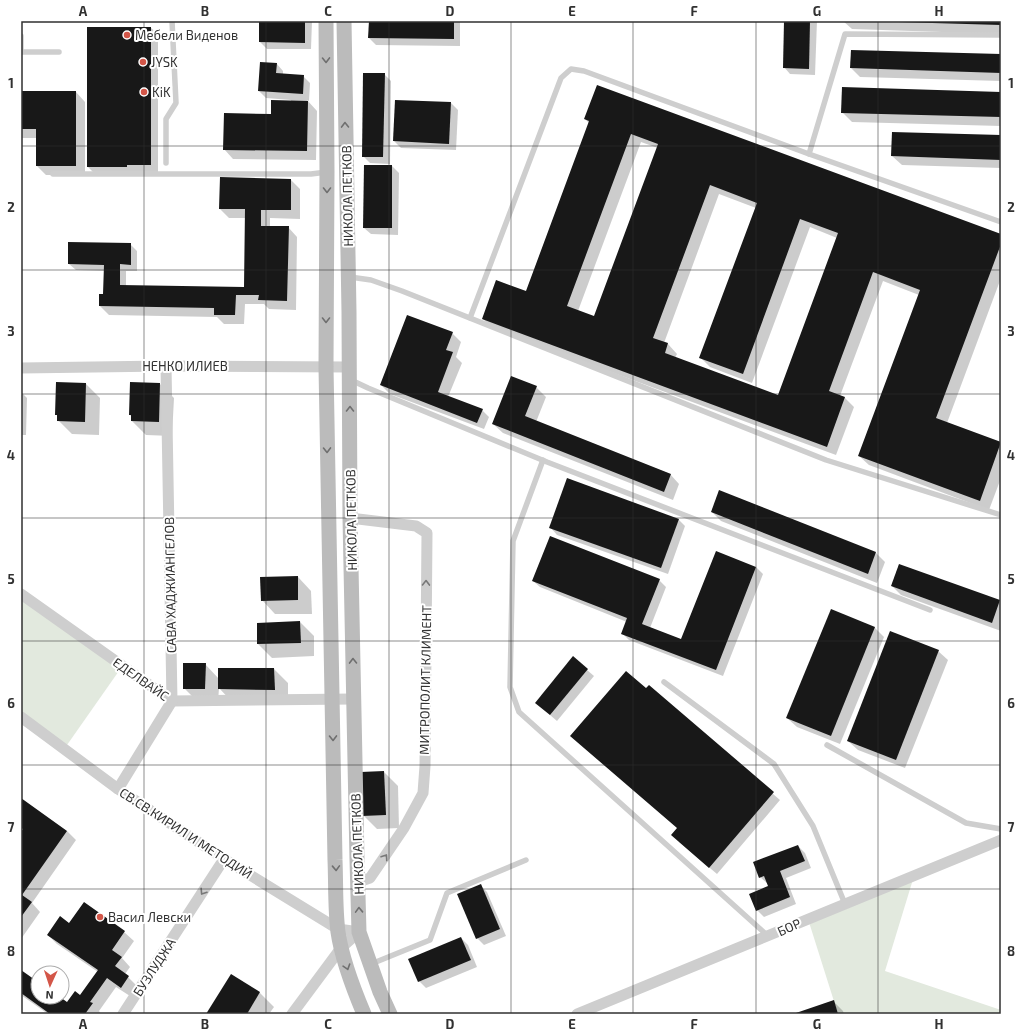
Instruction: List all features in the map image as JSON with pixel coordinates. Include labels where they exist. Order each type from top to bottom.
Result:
[{"type":"main road","name":"НИКОЛА ПЕТКОВ","points":[[326,21],[326,367],[338,929],[341,948],[364,1014]]},
{"type":"main road","name":"НИКОЛА ПЕТКОВ","points":[[344,21],[350,518],[359,932],[390,1014]]},
{"type":"street","name":"НЕНКО ИЛИЕВ","points":[[21,368],[166,366],[326,367],[349,373]]},
{"type":"street","name":"САВА ХАДЖИАНГЕЛОВ","points":[[166,366],[172,701]]},
{"type":"street","name":"МИТРОПОЛИТ КЛИМЕНТ","points":[[350,518],[416,526],[427,533],[425,766],[423,793],[404,828],[370,878],[358,882]]},
{"type":"street","name":"ЕДЕЛВАЙС","points":[[21,594],[172,701],[354,700]]},
{"type":"street","points":[[118,789],[172,701]]},
{"type":"street","name":"СВ.СВ.КИРИЛ И МЕТОДИЙ","points":[[21,717],[118,789],[224,859],[338,929],[359,932]]},
{"type":"street","name":"БОР","points":[[577,1014],[1001,840]]},
{"type":"street","name":"БУЗЛУДЖА","points":[[123,1014],[224,859]]},
{"type":"street","points":[[292,1014],[341,948],[359,932]]},
{"type":"lane","points":[[166,163],[166,119],[176,103],[172,21]]},
{"type":"lane","points":[[809,154],[845,34],[1001,35]]},
{"type":"lane","points":[[21,36],[21,52],[58,52]]},
{"type":"lane","points":[[470,318],[561,78],[571,69],[584,71],[809,154],[1001,222]]},
{"type":"lane","points":[[53,174],[311,174],[327,172]]},
{"type":"lane","points":[[348,276],[371,280],[470,318],[826,460],[1001,516]]},
{"type":"lane","points":[[349,373],[368,388],[543,460],[930,610]]},
{"type":"lane","points":[[543,460],[514,541],[510,687],[519,712],[768,936]]},
{"type":"lane","points":[[664,682],[774,764],[814,826],[845,904]]},
{"type":"lane","points":[[827,745],[966,823],[1001,829]]},
{"type":"lane","points":[[370,964],[430,940],[447,893],[526,860]]},
{"type":"shaded area","points":[[21,598],[121,668],[67,745],[21,713]]},
{"type":"shaded area","points":[[914,876],[885,971],[1001,1010],[1001,1014],[838,1014],[808,919]]},
{"type":"building","points":[[259,21],[305,21],[305,43],[259,42]]},
{"type":"building","points":[[369,21],[454,21],[454,39],[368,38]]},
{"type":"building","points":[[784,21],[810,21],[809,69],[783,68]]},
{"type":"building","points":[[1001,21],[1001,25],[898,22]]},
{"type":"building","points":[[87,27],[151,27],[151,165],[127,165],[127,167],[87,167]]},
{"type":"building","points":[[851,50],[1001,54],[1001,73],[850,68]]},
{"type":"building","points":[[260,62],[277,63],[276,73],[304,75],[303,94],[258,91]]},
{"type":"building","points":[[363,73],[385,73],[383,157],[362,157]]},
{"type":"building","points":[[597,85],[1001,234],[1001,244],[936,418],[1001,442],[980,501],[858,456],[920,290],[873,272],[829,391],[845,397],[827,447],[482,319],[496,280],[526,291],[589,121],[584,119]],"holes":[[[631,134],[658,144],[594,316],[567,306]],[[710,185],[757,203],[699,358],[743,374],[800,219],[838,233],[778,395],[665,353],[668,343],[653,338]]]},
{"type":"building","points":[[842,87],[1001,92],[1001,117],[841,113]]},
{"type":"building","points":[[21,91],[76,91],[76,166],[36,166],[36,129],[21,129]]},
{"type":"building","points":[[271,100],[308,101],[307,151],[223,150],[224,113],[271,114]]},
{"type":"building","points":[[395,100],[451,102],[449,144],[393,141]]},
{"type":"building","points":[[892,132],[1001,135],[1001,160],[891,156]]},
{"type":"building","points":[[364,165],[392,165],[392,228],[363,228]]},
{"type":"building","points":[[220,177],[291,179],[291,210],[261,210],[261,226],[289,226],[287,301],[258,300],[259,295],[236,295],[235,315],[214,315],[214,308],[99,306],[99,294],[103,294],[104,265],[68,264],[68,242],[131,243],[131,265],[120,264],[120,285],[244,287],[245,209],[219,209]]},
{"type":"building","points":[[407,315],[453,332],[446,350],[453,352],[438,392],[483,409],[477,423],[380,385]]},
{"type":"building","points":[[511,376],[537,386],[525,416],[671,474],[664,492],[492,424]]},
{"type":"building","points":[[56,382],[86,383],[85,422],[57,421],[57,415],[55,415]]},
{"type":"building","points":[[130,382],[160,383],[159,422],[131,421],[131,415],[129,415]]},
{"type":"building","points":[[567,478],[679,519],[661,568],[549,528]]},
{"type":"building","points":[[719,490],[876,552],[868,574],[711,512]]},
{"type":"building","points":[[550,536],[660,579],[642,624],[681,639],[716,551],[756,567],[716,670],[621,634],[627,618],[532,581]]},
{"type":"building","points":[[899,564],[1000,600],[992,623],[891,586]]},
{"type":"building","points":[[298,576],[298,600],[261,601],[260,577]]},
{"type":"building","points":[[831,609],[875,627],[831,736],[786,718]]},
{"type":"building","points":[[300,621],[301,643],[257,644],[257,623]]},
{"type":"building","points":[[890,631],[939,650],[896,760],[847,741]]},
{"type":"building","points":[[573,656],[588,669],[550,715],[535,703]]},
{"type":"building","points":[[183,663],[206,663],[205,689],[183,689]]},
{"type":"building","points":[[218,668],[274,668],[275,690],[218,689]]},
{"type":"building","points":[[626,671],[646,688],[649,685],[774,792],[709,868],[671,835],[677,828],[570,736]]},
{"type":"building","points":[[384,771],[386,815],[362,816],[361,772]]},
{"type":"building","points":[[21,798],[67,831],[22,895],[32,902],[21,917],[21,832],[23,829],[21,828]]},
{"type":"building","points":[[798,845],[805,861],[780,871],[790,897],[756,911],[749,894],[768,886],[764,876],[759,878],[753,862]]},
{"type":"building","points":[[481,884],[500,929],[476,939],[457,894]]},
{"type":"building","points":[[84,902],[125,931],[112,950],[122,957],[115,966],[129,976],[121,988],[107,978],[90,1002],[93,1003],[85,1014],[50,1014],[38,1005],[70,1005],[70,998],[75,991],[80,995],[98,970],[47,935],[60,916],[69,923]]},
{"type":"building","points":[[461,937],[471,960],[418,982],[408,959]]},
{"type":"building","points":[[21,970],[30,976],[30,1000],[21,993]]},
{"type":"building","points":[[231,974],[260,992],[247,1014],[206,1014]]},
{"type":"building","points":[[834,1000],[838,1014],[793,1014]]},
{"type":"place","name":"Мебели Виденов","points":[[127,35]]},
{"type":"place","name":"JYSK","points":[[143,62]]},
{"type":"place","name":"KiK","points":[[144,92]]},
{"type":"place","name":"Васил Левски","points":[[100,917]]}]
